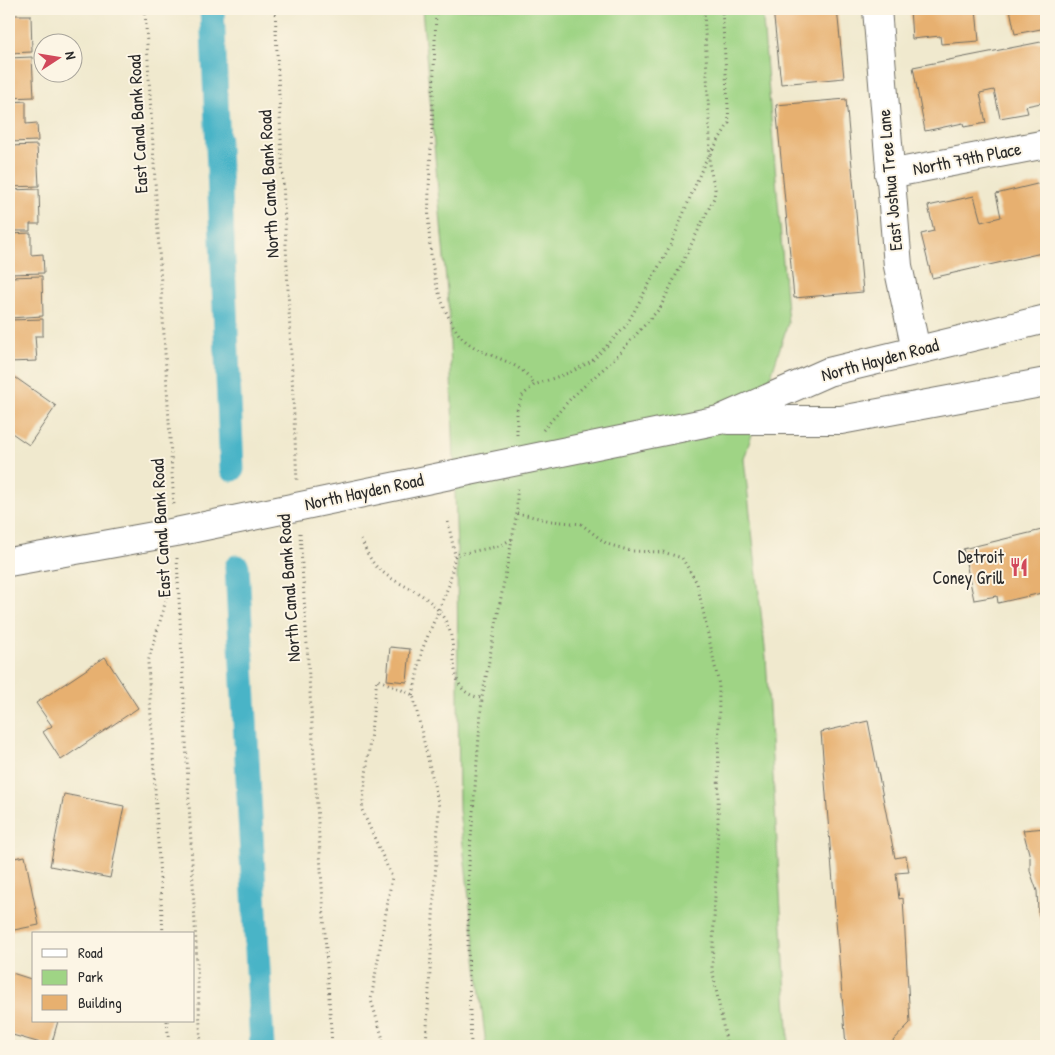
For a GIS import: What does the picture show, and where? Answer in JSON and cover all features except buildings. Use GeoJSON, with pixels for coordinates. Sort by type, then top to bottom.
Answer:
{"type":"FeatureCollection","features":[{"type":"Feature","properties":{"kind":"main road","name":"East Joshua Tree Lane"},"geometry":{"type":"LineString","coordinates":[[877,9],[898,266],[916,350]]}},
{"type":"Feature","properties":{"kind":"main road","name":"North 79th Place"},"geometry":{"type":"LineString","coordinates":[[889,174],[1046,144]]}},
{"type":"Feature","properties":{"kind":"main road","name":"North Hayden Road"},"geometry":{"type":"LineString","coordinates":[[720,420],[828,372],[1046,319]]}},
{"type":"Feature","properties":{"kind":"main road","name":"North Hayden Road"},"geometry":{"type":"LineString","coordinates":[[9,562],[176,532],[720,420],[841,420],[1046,382]]}},
{"type":"Feature","properties":{"kind":"path","name":"East Canal Bank Road"},"geometry":{"type":"LineString","coordinates":[[145,9],[176,532],[201,1046]]}},
{"type":"Feature","properties":{"kind":"path","name":"North Canal Bank Road"},"geometry":{"type":"LineString","coordinates":[[275,9],[298,506],[332,1046]]}},
{"type":"Feature","properties":{"kind":"path"},"geometry":{"type":"LineString","coordinates":[[436,9],[429,191],[431,248],[438,288],[445,309],[459,334],[479,352],[510,364],[529,376],[534,385]]}},
{"type":"Feature","properties":{"kind":"path"},"geometry":{"type":"LineString","coordinates":[[536,437],[571,398],[612,361],[660,308],[714,198],[715,188],[708,164],[704,9]]}},
{"type":"Feature","properties":{"kind":"path"},"geometry":{"type":"LineString","coordinates":[[517,437],[517,410],[522,396],[534,385],[571,372],[592,362],[626,326],[670,246],[709,156],[729,123],[722,9]]}},
{"type":"Feature","properties":{"kind":"path"},"geometry":{"type":"LineString","coordinates":[[471,1046],[468,943],[469,864],[482,698],[513,539],[517,513],[517,484]]}},
{"type":"Feature","properties":{"kind":"path"},"geometry":{"type":"LineString","coordinates":[[517,513],[551,521],[580,524],[607,544],[631,551],[664,552],[682,558],[697,583],[719,685],[718,823],[712,968],[726,1046]]}},
{"type":"Feature","properties":{"kind":"path"},"geometry":{"type":"LineString","coordinates":[[426,1046],[439,806],[413,694],[422,650],[449,585],[456,556],[448,522]]}},
{"type":"Feature","properties":{"kind":"path"},"geometry":{"type":"LineString","coordinates":[[456,556],[499,546],[513,539]]}},
{"type":"Feature","properties":{"kind":"path"},"geometry":{"type":"LineString","coordinates":[[361,540],[377,568],[390,578],[424,595],[438,609],[452,635],[455,676],[458,684],[471,696],[482,698]]}},
{"type":"Feature","properties":{"kind":"path"},"geometry":{"type":"LineString","coordinates":[[163,932],[148,664],[153,641],[167,600],[168,579]]}},
{"type":"Feature","properties":{"kind":"path"},"geometry":{"type":"LineString","coordinates":[[385,1046],[371,1000],[392,877],[362,810],[377,679],[413,694]]}},
{"type":"Feature","properties":{"kind":"path"},"geometry":{"type":"LineString","coordinates":[[167,1022],[169,1046]]}},
{"type":"Feature","properties":{"kind":"green space"},"geometry":{"type":"Polygon","coordinates":[[[422,9],[762,9],[788,323],[744,459],[766,657],[789,1046],[486,1046],[459,810],[457,552],[449,314],[422,9]]]}},
{"type":"Feature","properties":{"kind":"waterway"},"geometry":{"type":"LineString","coordinates":[[212,9],[232,469]]}},
{"type":"Feature","properties":{"kind":"waterway"},"geometry":{"type":"LineString","coordinates":[[237,567],[262,1046]]}},
{"type":"Feature","properties":{"kind":"place","name":"Detroit Coney Grill"},"geometry":{"type":"Point","coordinates":[1019,567]}}]}
